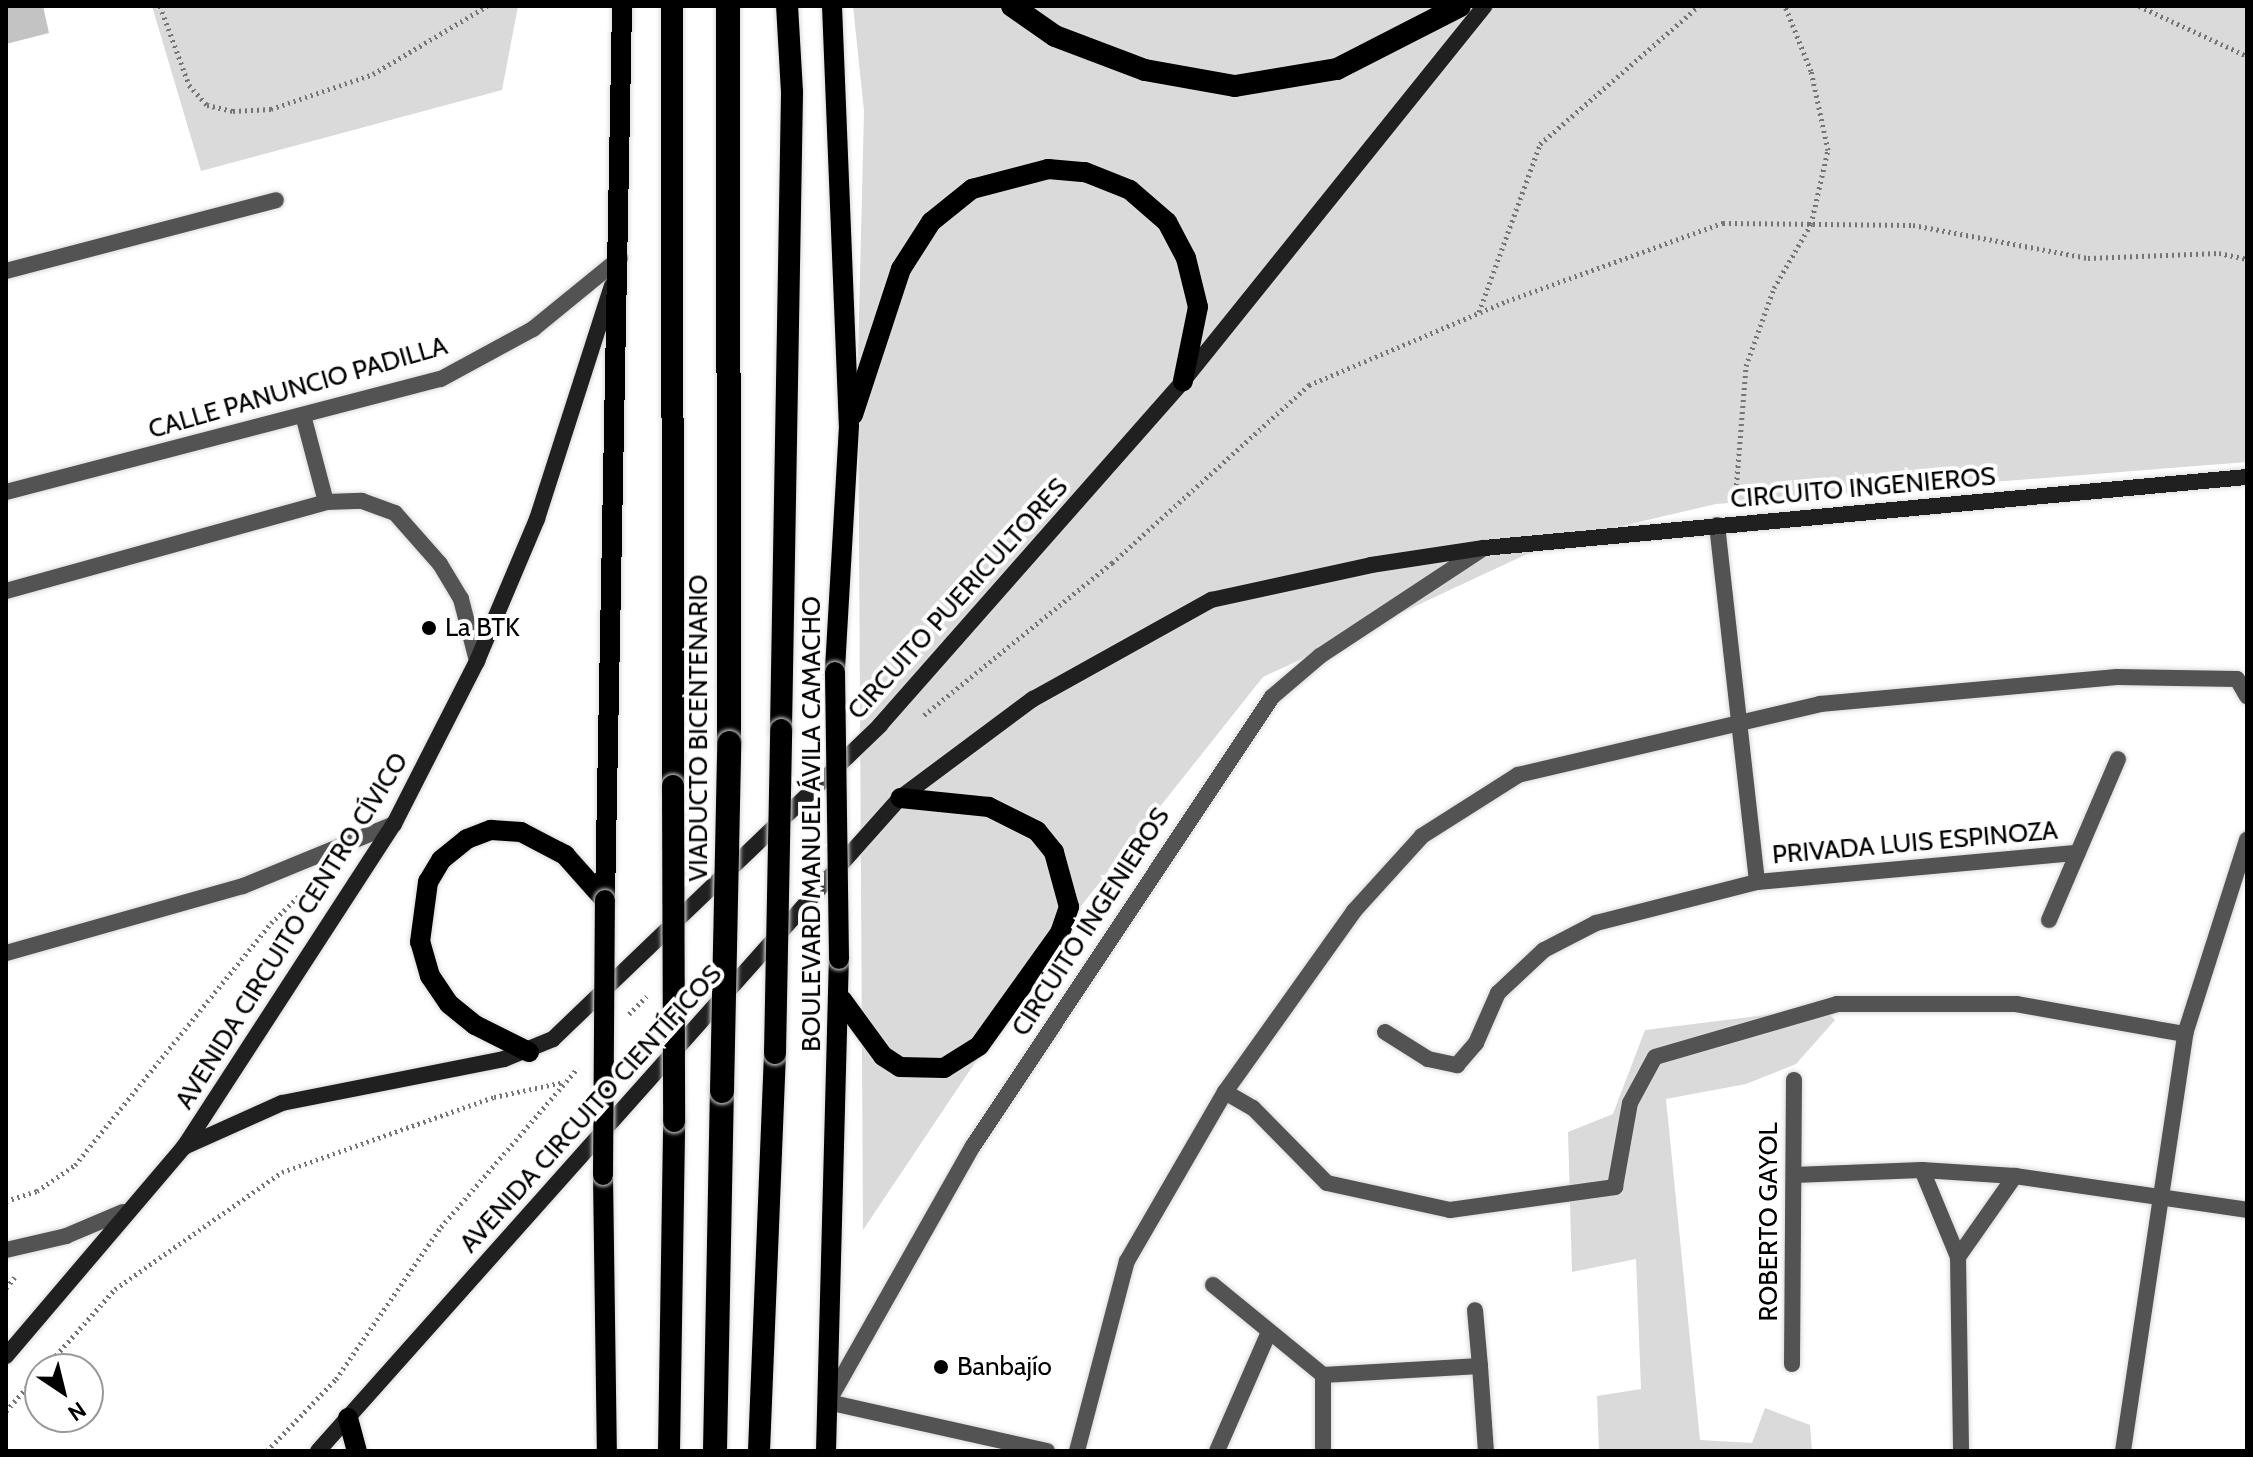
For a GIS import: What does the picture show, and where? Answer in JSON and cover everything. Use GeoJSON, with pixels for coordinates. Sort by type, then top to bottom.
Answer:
{"type":"FeatureCollection","features":[{"type":"Feature","properties":{"kind":"highway"},"geometry":{"type":"LineString","coordinates":[[669,1451],[674,1121],[672,6]]}},
{"type":"Feature","properties":{"kind":"highway","name":"VIADUCTO BICENTENARIO"},"geometry":{"type":"LineString","coordinates":[[715,1451],[729,743],[728,6]]}},
{"type":"Feature","properties":{"kind":"highway","name":"BOULEVARD MANUEL ÁVILA CAMACHO"},"geometry":{"type":"LineString","coordinates":[[759,1451],[775,1053],[792,92],[787,6]]}},
{"type":"Feature","properties":{"kind":"highway"},"geometry":{"type":"LineString","coordinates":[[1012,6],[1055,36],[1145,70],[1235,86],[1337,69],[1460,6]]}},
{"type":"Feature","properties":{"kind":"main road"},"geometry":{"type":"LineString","coordinates":[[607,1451],[603,1175],[605,900],[620,258],[622,6]]}},
{"type":"Feature","properties":{"kind":"main road","name":"BOULEVARD MANUEL ÁVILA CAMACHO"},"geometry":{"type":"LineString","coordinates":[[826,1451],[842,1000],[835,672],[849,426],[832,6]]}},
{"type":"Feature","properties":{"kind":"main road","name":"CIRCUITO PUERICULTORES"},"geometry":{"type":"LineString","coordinates":[[184,1147],[282,1103],[529,1052],[553,1039],[880,725],[1183,381],[1484,6]]}},
{"type":"Feature","properties":{"kind":"main road"},"geometry":{"type":"LineString","coordinates":[[849,426],[901,269],[931,222],[972,189],[1048,169],[1085,172],[1130,190],[1167,222],[1186,258],[1198,307],[1183,381]]}},
{"type":"Feature","properties":{"kind":"main road","name":"AVENIDA CIRCUITO CENTRO CÍVICO"},"geometry":{"type":"LineString","coordinates":[[6,1356],[123,1212],[184,1147],[394,824],[477,661],[564,447],[620,258]]}},
{"type":"Feature","properties":{"kind":"main road","name":"CIRCUITO INGENIEROS"},"geometry":{"type":"LineString","coordinates":[[900,798],[1033,699],[1211,600],[1371,565],[1484,548],[2247,477]]}},
{"type":"Feature","properties":{"kind":"main road"},"geometry":{"type":"LineString","coordinates":[[842,1000],[883,1056],[900,1067],[944,1068],[979,1046],[1060,933],[1069,907],[1054,852],[1037,831],[989,807],[900,798]]}},
{"type":"Feature","properties":{"kind":"main road","name":"AVENIDA CIRCUITO CIENTÍFICOS"},"geometry":{"type":"LineString","coordinates":[[318,1451],[900,798]]}},
{"type":"Feature","properties":{"kind":"main road"},"geometry":{"type":"LineString","coordinates":[[529,1052],[475,1025],[449,1004],[430,976],[420,942],[428,882],[441,860],[467,839],[491,830],[521,832],[565,855],[605,900]]}},
{"type":"Feature","properties":{"kind":"main road"},"geometry":{"type":"LineString","coordinates":[[348,1418],[357,1451]]}},
{"type":"Feature","properties":{"kind":"street"},"geometry":{"type":"LineString","coordinates":[[6,271],[276,200]]}},
{"type":"Feature","properties":{"kind":"street","name":"CALLE PANUNCIO PADILLA"},"geometry":{"type":"LineString","coordinates":[[6,492],[441,379],[533,329],[620,258]]}},
{"type":"Feature","properties":{"kind":"street"},"geometry":{"type":"LineString","coordinates":[[303,415],[326,502]]}},
{"type":"Feature","properties":{"kind":"street"},"geometry":{"type":"LineString","coordinates":[[6,591],[326,502],[362,501],[395,513],[420,536],[461,599],[477,661]]}},
{"type":"Feature","properties":{"kind":"street","name":"PRIVADA LUIS ESPINOZA"},"geometry":{"type":"LineString","coordinates":[[1725,524],[1757,882]]}},
{"type":"Feature","properties":{"kind":"street","name":"CIRCUITO INGENIEROS"},"geometry":{"type":"LineString","coordinates":[[828,1402],[973,1146],[1272,697],[1320,656],[1484,548]]}},
{"type":"Feature","properties":{"kind":"street"},"geometry":{"type":"LineString","coordinates":[[1077,1451],[1127,1261],[1225,1092],[1354,911],[1422,836],[1518,775],[1820,704],[2117,677],[2237,679],[2247,696]]}},
{"type":"Feature","properties":{"kind":"street","name":"PRIVADA LUIS ESPINOZA"},"geometry":{"type":"LineString","coordinates":[[2049,920],[2118,759]]}},
{"type":"Feature","properties":{"kind":"street"},"geometry":{"type":"LineString","coordinates":[[6,953],[315,860],[394,824]]}},
{"type":"Feature","properties":{"kind":"street"},"geometry":{"type":"LineString","coordinates":[[2123,1451],[2157,1199],[2185,1034],[2247,840]]}},
{"type":"Feature","properties":{"kind":"street","name":"PRIVADA LUIS ESPINOZA"},"geometry":{"type":"LineString","coordinates":[[1385,1032],[1428,1059],[1457,1065],[1476,1043],[1498,993],[1544,950],[1596,923],[1757,882],[2078,853]]}},
{"type":"Feature","properties":{"kind":"street"},"geometry":{"type":"LineString","coordinates":[[1225,1092],[1253,1108],[1327,1183],[1450,1210],[1615,1187],[1630,1103],[1655,1057],[1837,1004],[2016,1004],[2185,1034]]}},
{"type":"Feature","properties":{"kind":"street","name":"ROBERTO GAYOL"},"geometry":{"type":"LineString","coordinates":[[1792,1364],[1794,1080]]}},
{"type":"Feature","properties":{"kind":"street"},"geometry":{"type":"LineString","coordinates":[[1794,1175],[1922,1170],[2015,1176],[2247,1210]]}},
{"type":"Feature","properties":{"kind":"street"},"geometry":{"type":"LineString","coordinates":[[1922,1170],[1958,1257],[1961,1451]]}},
{"type":"Feature","properties":{"kind":"street"},"geometry":{"type":"LineString","coordinates":[[1958,1257],[2015,1176]]}},
{"type":"Feature","properties":{"kind":"street"},"geometry":{"type":"LineString","coordinates":[[6,1250],[66,1236],[123,1212]]}},
{"type":"Feature","properties":{"kind":"street"},"geometry":{"type":"LineString","coordinates":[[1213,1285],[1268,1334],[1323,1375],[1480,1366]]}},
{"type":"Feature","properties":{"kind":"street"},"geometry":{"type":"LineString","coordinates":[[1475,1310],[1486,1451]]}},
{"type":"Feature","properties":{"kind":"street"},"geometry":{"type":"LineString","coordinates":[[1217,1451],[1268,1334]]}},
{"type":"Feature","properties":{"kind":"street"},"geometry":{"type":"LineString","coordinates":[[1323,1375],[1323,1451]]}},
{"type":"Feature","properties":{"kind":"street"},"geometry":{"type":"LineString","coordinates":[[828,1402],[1047,1451]]}},
{"type":"Feature","properties":{"kind":"path"},"geometry":{"type":"LineString","coordinates":[[160,6],[189,85],[207,105],[233,111],[271,109],[373,74],[487,6]]}},
{"type":"Feature","properties":{"kind":"path"},"geometry":{"type":"LineString","coordinates":[[1479,313],[1540,144],[1699,6]]}},
{"type":"Feature","properties":{"kind":"path"},"geometry":{"type":"LineString","coordinates":[[1725,524],[1746,366],[1774,288],[1811,224],[1828,150],[1811,71],[1785,6]]}},
{"type":"Feature","properties":{"kind":"path"},"geometry":{"type":"LineString","coordinates":[[2139,6],[2247,56]]}},
{"type":"Feature","properties":{"kind":"path"},"geometry":{"type":"LineString","coordinates":[[919,719],[1112,563],[1309,385],[1479,313],[1723,223],[1913,225],[2088,258],[2219,253],[2247,259]]}},
{"type":"Feature","properties":{"kind":"path"},"geometry":{"type":"LineString","coordinates":[[6,1201],[37,1191],[75,1165],[271,923],[310,885],[315,860]]}},
{"type":"Feature","properties":{"kind":"path"},"geometry":{"type":"LineString","coordinates":[[620,1025],[653,990]]}},
{"type":"Feature","properties":{"kind":"path"},"geometry":{"type":"LineString","coordinates":[[267,1451],[336,1379],[441,1227],[587,1059]]}},
{"type":"Feature","properties":{"kind":"path"},"geometry":{"type":"LineString","coordinates":[[58,1353],[115,1289],[282,1172],[494,1097],[565,1082]]}},
{"type":"Feature","properties":{"kind":"path"},"geometry":{"type":"LineString","coordinates":[[6,1288],[15,1277]]}},
{"type":"Feature","properties":{"kind":"path"},"geometry":{"type":"LineString","coordinates":[[6,1411],[24,1391]]}},
{"type":"Feature","properties":{"kind":"shaded area"},"geometry":{"type":"Polygon","coordinates":[[[152,6],[518,6],[502,90],[201,171],[152,6]]]}},
{"type":"Feature","properties":{"kind":"shaded area"},"geometry":{"type":"Polygon","coordinates":[[[853,6],[2247,6],[2247,462],[1716,504],[1553,542],[1263,677],[1073,916],[863,1230],[858,359],[864,111],[853,6]]]}},
{"type":"Feature","properties":{"kind":"shaded area"},"geometry":{"type":"Polygon","coordinates":[[[1823,1008],[1835,1020],[1796,1064],[1746,1084],[1666,1099],[1700,1440],[1752,1443],[1765,1408],[1810,1425],[1812,1451],[1599,1451],[1597,1396],[1641,1389],[1636,1259],[1572,1272],[1568,1132],[1613,1114],[1645,1030],[1823,1008]]]}},
{"type":"Feature","properties":{"kind":"building"},"geometry":{"type":"Polygon","coordinates":[[[6,6],[43,6],[49,33],[6,44],[6,6]]]}},
{"type":"Feature","properties":{"kind":"place","name":"La BTK"},"geometry":{"type":"Point","coordinates":[429,628]}},
{"type":"Feature","properties":{"kind":"place","name":"Banbajío"},"geometry":{"type":"Point","coordinates":[941,1367]}}]}
